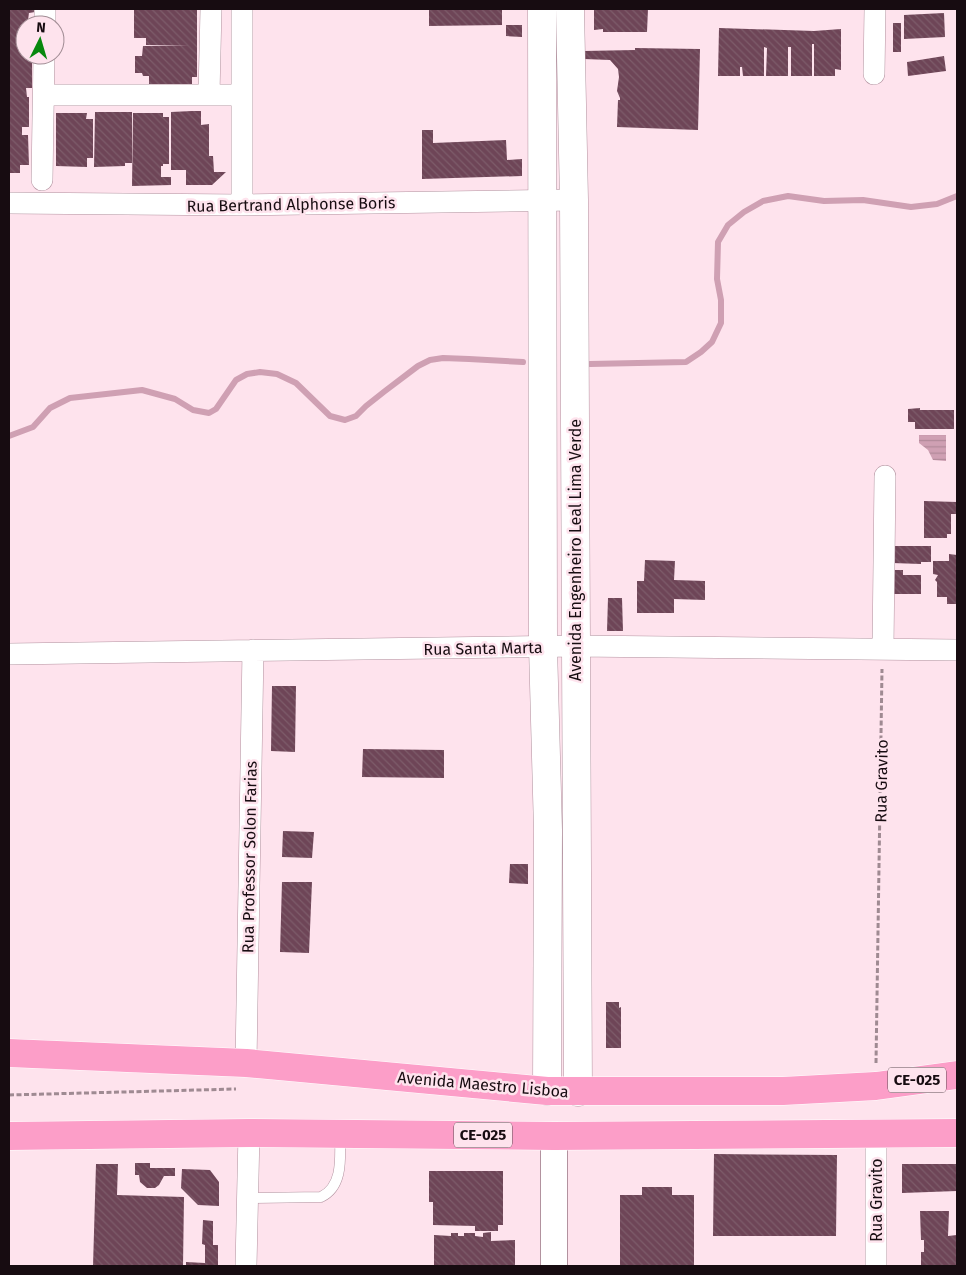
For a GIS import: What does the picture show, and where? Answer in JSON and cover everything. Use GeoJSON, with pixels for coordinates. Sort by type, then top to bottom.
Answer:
{"type":"FeatureCollection","features":[{"type":"Feature","properties":{"kind":"highway","name":"Avenida Maestro Lisboa"},"geometry":{"type":"LineString","coordinates":[[9,1053],[246,1063],[547,1092],[783,1092],[876,1086],[957,1075]]}},
{"type":"Feature","properties":{"kind":"highway"},"geometry":{"type":"LineString","coordinates":[[9,1066],[64,1055]]}},
{"type":"Feature","properties":{"kind":"highway"},"geometry":{"type":"LineString","coordinates":[[9,1128],[60,1136]]}},
{"type":"Feature","properties":{"kind":"highway","name":"CE-025"},"geometry":{"type":"LineString","coordinates":[[9,1136],[249,1133],[554,1136],[957,1133]]}},
{"type":"Feature","properties":{"kind":"main road","name":"Avenida Engenheiro Leal Lima Verde"},"geometry":{"type":"LineString","coordinates":[[542,9],[543,647],[548,830],[547,1092]]}},
{"type":"Feature","properties":{"kind":"main road","name":"Avenida Engenheiro Leal Lima Verde"},"geometry":{"type":"LineString","coordinates":[[570,9],[574,200],[578,1092]]}},
{"type":"Feature","properties":{"kind":"main road"},"geometry":{"type":"LineString","coordinates":[[548,830],[576,831]]}},
{"type":"Feature","properties":{"kind":"street"},"geometry":{"type":"LineString","coordinates":[[209,94],[211,9]]}},
{"type":"Feature","properties":{"kind":"street"},"geometry":{"type":"LineString","coordinates":[[242,9],[242,205]]}},
{"type":"Feature","properties":{"kind":"street"},"geometry":{"type":"LineString","coordinates":[[874,74],[875,9]]}},
{"type":"Feature","properties":{"kind":"street"},"geometry":{"type":"LineString","coordinates":[[42,180],[44,65]]}},
{"type":"Feature","properties":{"kind":"street"},"geometry":{"type":"LineString","coordinates":[[44,95],[242,95]]}},
{"type":"Feature","properties":{"kind":"street","name":"Rua Bertrand Alphonse Boris"},"geometry":{"type":"LineString","coordinates":[[9,203],[242,205],[574,200]]}},
{"type":"Feature","properties":{"kind":"street"},"geometry":{"type":"LineString","coordinates":[[883,649],[885,476]]}},
{"type":"Feature","properties":{"kind":"street","name":"Rua Santa Marta"},"geometry":{"type":"LineString","coordinates":[[9,654],[575,646],[957,650]]}},
{"type":"Feature","properties":{"kind":"street","name":"Rua Professor Solon Farias"},"geometry":{"type":"LineString","coordinates":[[246,1063],[253,650]]}},
{"type":"Feature","properties":{"kind":"street"},"geometry":{"type":"LineString","coordinates":[[246,1266],[249,1133]]}},
{"type":"Feature","properties":{"kind":"street","name":"Rua Gravito"},"geometry":{"type":"LineString","coordinates":[[876,1134],[876,1266]]}},
{"type":"Feature","properties":{"kind":"street"},"geometry":{"type":"LineString","coordinates":[[554,1136],[554,1266]]}},
{"type":"Feature","properties":{"kind":"lane"},"geometry":{"type":"LineString","coordinates":[[248,1198],[321,1198],[330,1193],[336,1183],[340,1169],[340,1134]]}},
{"type":"Feature","properties":{"kind":"path","name":"Rua Gravito"},"geometry":{"type":"LineString","coordinates":[[876,1086],[883,649]]}},
{"type":"Feature","properties":{"kind":"shaded area"},"geometry":{"type":"Polygon","coordinates":[[[919,435],[946,435],[946,461],[933,460],[928,450],[919,443],[919,435]]]}},
{"type":"Feature","properties":{"kind":"building"},"geometry":{"type":"Polygon","coordinates":[[[9,9],[35,9],[35,12],[29,13],[29,15],[15,15],[15,65],[32,65],[32,88],[26,88],[27,97],[29,97],[29,127],[22,127],[22,135],[28,135],[29,165],[20,165],[20,173],[9,173],[9,9]]]}},
{"type":"Feature","properties":{"kind":"building"},"geometry":{"type":"Polygon","coordinates":[[[134,9],[197,9],[197,77],[192,77],[192,84],[149,84],[149,76],[135,73],[135,56],[142,56],[143,46],[189,46],[146,45],[146,38],[134,38],[134,9]]]}},
{"type":"Feature","properties":{"kind":"building"},"geometry":{"type":"Polygon","coordinates":[[[429,9],[502,9],[502,25],[429,26],[429,9]]]}},
{"type":"Feature","properties":{"kind":"building"},"geometry":{"type":"Polygon","coordinates":[[[594,9],[648,9],[647,32],[603,32],[603,29],[594,30],[594,9]]]}},
{"type":"Feature","properties":{"kind":"building"},"geometry":{"type":"Polygon","coordinates":[[[944,13],[945,37],[904,39],[904,15],[944,13]]]}},
{"type":"Feature","properties":{"kind":"building"},"geometry":{"type":"Polygon","coordinates":[[[893,23],[901,23],[901,52],[893,52],[893,23]]]}},
{"type":"Feature","properties":{"kind":"building"},"geometry":{"type":"Polygon","coordinates":[[[506,25],[522,25],[522,37],[506,36],[506,25]]]}},
{"type":"Feature","properties":{"kind":"building"},"geometry":{"type":"Polygon","coordinates":[[[719,28],[814,31],[841,29],[841,70],[835,69],[835,76],[814,76],[814,44],[812,44],[812,76],[791,76],[791,47],[788,47],[788,76],[766,76],[767,48],[764,47],[764,76],[743,76],[742,67],[740,67],[740,76],[718,76],[719,28]]]}},
{"type":"Feature","properties":{"kind":"building"},"geometry":{"type":"Polygon","coordinates":[[[635,48],[700,49],[698,130],[617,127],[618,100],[620,100],[617,91],[618,69],[610,60],[584,59],[584,51],[635,50],[635,48]]]}},
{"type":"Feature","properties":{"kind":"building"},"geometry":{"type":"Polygon","coordinates":[[[944,56],[946,71],[908,76],[907,62],[944,56]]]}},
{"type":"Feature","properties":{"kind":"building"},"geometry":{"type":"Polygon","coordinates":[[[201,111],[201,125],[209,124],[209,156],[213,156],[214,172],[226,172],[212,185],[186,185],[186,170],[171,170],[171,112],[201,111]]]}},
{"type":"Feature","properties":{"kind":"building"},"geometry":{"type":"Polygon","coordinates":[[[95,112],[132,112],[132,163],[125,163],[125,166],[94,167],[95,112]]]}},
{"type":"Feature","properties":{"kind":"building"},"geometry":{"type":"Polygon","coordinates":[[[56,113],[87,113],[86,119],[93,119],[93,158],[87,158],[87,167],[56,166],[56,113]]]}},
{"type":"Feature","properties":{"kind":"building"},"geometry":{"type":"Polygon","coordinates":[[[133,113],[163,113],[163,117],[169,117],[169,164],[161,166],[161,177],[171,177],[171,185],[132,186],[133,113]]]}},
{"type":"Feature","properties":{"kind":"building"},"geometry":{"type":"Polygon","coordinates":[[[422,130],[433,130],[433,143],[506,140],[507,160],[522,159],[522,176],[422,179],[422,130]]]}},
{"type":"Feature","properties":{"kind":"building"},"geometry":{"type":"Polygon","coordinates":[[[920,408],[920,410],[954,410],[954,429],[915,429],[915,422],[908,422],[908,409],[920,408]]]}},
{"type":"Feature","properties":{"kind":"building"},"geometry":{"type":"Polygon","coordinates":[[[924,501],[957,502],[957,514],[951,514],[951,534],[947,534],[947,538],[924,538],[924,501]]]}},
{"type":"Feature","properties":{"kind":"building"},"geometry":{"type":"Polygon","coordinates":[[[892,546],[931,546],[931,562],[921,562],[921,564],[892,563],[892,546]]]}},
{"type":"Feature","properties":{"kind":"building"},"geometry":{"type":"Polygon","coordinates":[[[949,554],[957,555],[957,604],[947,604],[947,597],[937,597],[937,582],[935,580],[938,575],[933,574],[933,561],[949,561],[949,554]]]}},
{"type":"Feature","properties":{"kind":"building"},"geometry":{"type":"Polygon","coordinates":[[[645,560],[675,561],[674,580],[705,581],[705,600],[674,599],[674,613],[637,613],[637,581],[644,581],[645,560]]]}},
{"type":"Feature","properties":{"kind":"building"},"geometry":{"type":"Polygon","coordinates":[[[892,570],[903,570],[903,575],[921,575],[921,594],[893,594],[892,570]]]}},
{"type":"Feature","properties":{"kind":"building"},"geometry":{"type":"Polygon","coordinates":[[[608,598],[622,598],[623,631],[607,631],[608,598]]]}},
{"type":"Feature","properties":{"kind":"building"},"geometry":{"type":"Polygon","coordinates":[[[272,686],[296,686],[295,752],[271,751],[272,686]]]}},
{"type":"Feature","properties":{"kind":"building"},"geometry":{"type":"Polygon","coordinates":[[[363,749],[444,750],[444,778],[362,777],[363,749]]]}},
{"type":"Feature","properties":{"kind":"building"},"geometry":{"type":"Polygon","coordinates":[[[283,831],[314,832],[312,858],[282,857],[283,831]]]}},
{"type":"Feature","properties":{"kind":"building"},"geometry":{"type":"Polygon","coordinates":[[[510,864],[528,864],[528,884],[509,883],[510,864]]]}},
{"type":"Feature","properties":{"kind":"building"},"geometry":{"type":"Polygon","coordinates":[[[282,882],[312,882],[309,953],[280,952],[282,882]]]}},
{"type":"Feature","properties":{"kind":"building"},"geometry":{"type":"Polygon","coordinates":[[[606,1002],[619,1002],[619,1008],[621,1007],[621,1048],[606,1048],[606,1002]]]}},
{"type":"Feature","properties":{"kind":"building"},"geometry":{"type":"Polygon","coordinates":[[[714,1154],[837,1155],[836,1236],[713,1236],[714,1154]]]}},
{"type":"Feature","properties":{"kind":"building"},"geometry":{"type":"Polygon","coordinates":[[[135,1163],[150,1163],[150,1168],[175,1168],[175,1176],[164,1176],[155,1188],[147,1188],[140,1182],[139,1175],[135,1175],[135,1163]]]}},
{"type":"Feature","properties":{"kind":"building"},"geometry":{"type":"Polygon","coordinates":[[[96,1164],[118,1164],[117,1195],[184,1197],[183,1266],[93,1266],[96,1164]]]}},
{"type":"Feature","properties":{"kind":"building"},"geometry":{"type":"Polygon","coordinates":[[[902,1164],[957,1164],[957,1191],[902,1193],[902,1164]]]}},
{"type":"Feature","properties":{"kind":"building"},"geometry":{"type":"Polygon","coordinates":[[[182,1169],[210,1170],[219,1182],[219,1206],[198,1205],[181,1188],[182,1169]]]}},
{"type":"Feature","properties":{"kind":"building"},"geometry":{"type":"Polygon","coordinates":[[[429,1171],[503,1171],[503,1225],[498,1225],[498,1231],[475,1231],[475,1226],[433,1225],[433,1202],[429,1202],[429,1171]]]}},
{"type":"Feature","properties":{"kind":"building"},"geometry":{"type":"Polygon","coordinates":[[[642,1187],[672,1187],[672,1195],[694,1195],[694,1266],[620,1266],[620,1195],[642,1195],[642,1187]]]}},
{"type":"Feature","properties":{"kind":"building"},"geometry":{"type":"Polygon","coordinates":[[[920,1211],[949,1211],[948,1236],[957,1235],[957,1266],[921,1266],[921,1252],[924,1252],[924,1240],[921,1240],[920,1211]]]}},
{"type":"Feature","properties":{"kind":"building"},"geometry":{"type":"Polygon","coordinates":[[[203,1220],[213,1221],[213,1245],[218,1245],[218,1266],[186,1266],[186,1262],[205,1263],[205,1245],[202,1244],[203,1220]]]}},
{"type":"Feature","properties":{"kind":"building"},"geometry":{"type":"Polygon","coordinates":[[[491,1232],[491,1241],[515,1240],[515,1266],[434,1266],[434,1235],[451,1236],[451,1233],[458,1233],[458,1236],[464,1236],[464,1233],[475,1233],[475,1236],[483,1237],[483,1233],[491,1232]]]}},
{"type":"Feature","properties":{"kind":"waterway"},"geometry":{"type":"LineString","coordinates":[[590,364],[686,362],[712,342],[721,323],[721,300],[717,279],[718,242],[728,225],[744,212],[763,201],[788,196],[824,201],[863,200],[911,207],[937,204],[957,196]]}},
{"type":"Feature","properties":{"kind":"waterway"},"geometry":{"type":"LineString","coordinates":[[9,436],[33,427],[50,408],[70,398],[142,390],[175,399],[193,410],[209,413],[216,409],[236,380],[247,374],[260,372],[277,374],[296,383],[330,416],[345,420],[356,416],[366,406],[418,366],[430,360],[443,358],[523,362]]}}]}
